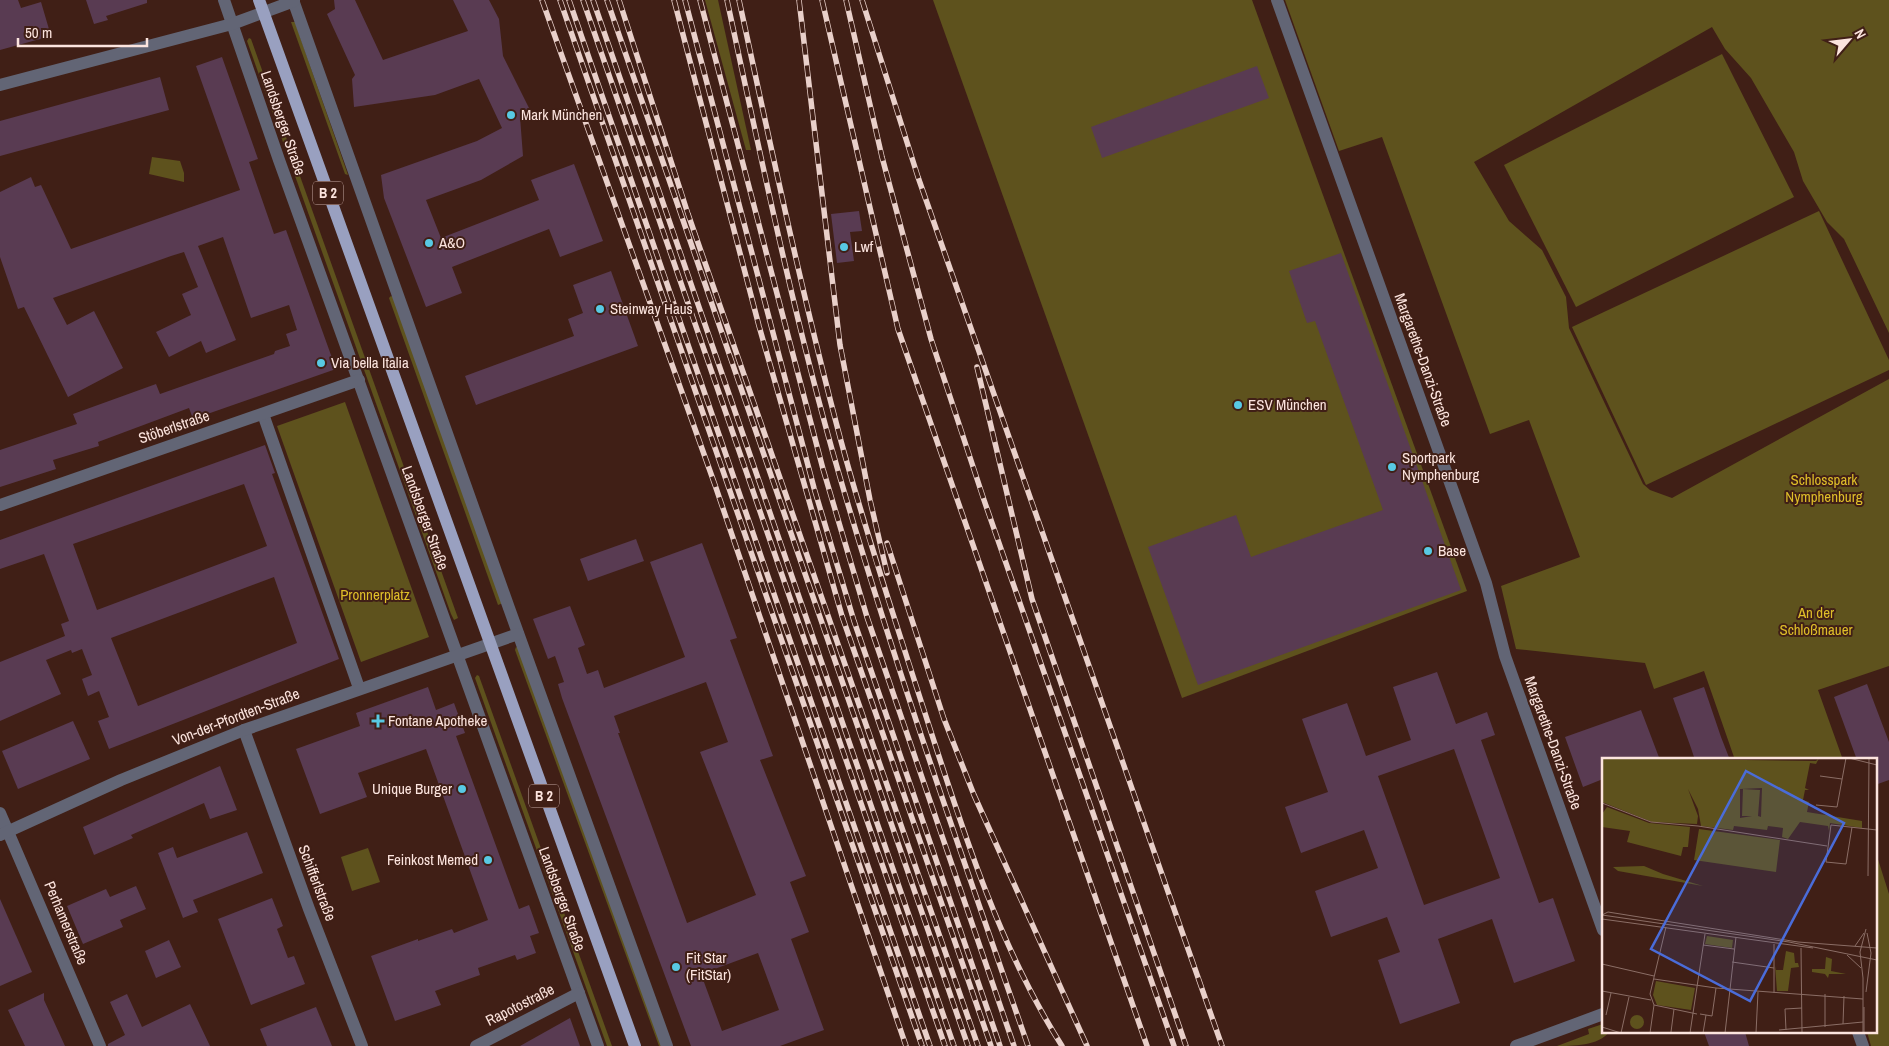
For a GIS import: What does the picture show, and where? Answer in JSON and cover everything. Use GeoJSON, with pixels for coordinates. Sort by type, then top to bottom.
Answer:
{"type":"FeatureCollection","features":[{"type":"Feature","properties":{"kind":"main road","name":"Landsberger Straße"},"geometry":{"type":"LineString","coordinates":[[259,0],[634,1046]]}},
{"type":"Feature","properties":{"kind":"street","name":"Landsberger Straße"},"geometry":{"type":"LineString","coordinates":[[224,0],[598,1046]]}},
{"type":"Feature","properties":{"kind":"street","name":"Margarethe-Danzi-Straße"},"geometry":{"type":"LineString","coordinates":[[1277,0],[1486,583],[1505,656],[1602,927]]}},
{"type":"Feature","properties":{"kind":"street"},"geometry":{"type":"LineString","coordinates":[[0,84],[232,24],[294,1],[518,634],[668,1046]]}},
{"type":"Feature","properties":{"kind":"street","name":"Stöberlstraße"},"geometry":{"type":"LineString","coordinates":[[0,505],[359,380]]}},
{"type":"Feature","properties":{"kind":"street"},"geometry":{"type":"LineString","coordinates":[[263,414],[359,688]]}},
{"type":"Feature","properties":{"kind":"street"},"geometry":{"type":"LineString","coordinates":[[489,645],[518,634]]}},
{"type":"Feature","properties":{"kind":"street","name":"Von-der-Pfordten-Straße"},"geometry":{"type":"LineString","coordinates":[[4,833],[121,780],[244,730],[359,688],[489,645]]}},
{"type":"Feature","properties":{"kind":"street","name":"Schifferlstraße"},"geometry":{"type":"LineString","coordinates":[[244,730],[305,900],[362,1046]]}},
{"type":"Feature","properties":{"kind":"street","name":"Perhamerstraße"},"geometry":{"type":"LineString","coordinates":[[0,812],[4,833],[100,1046]]}},
{"type":"Feature","properties":{"kind":"street","name":"Rapotostraße"},"geometry":{"type":"LineString","coordinates":[[476,1046],[579,993]]}},
{"type":"Feature","properties":{"kind":"street"},"geometry":{"type":"LineString","coordinates":[[1516,1046],[1602,1014]]}},
{"type":"Feature","properties":{"kind":"street"},"geometry":{"type":"LineString","coordinates":[[1859,1034],[1863,1046]]}},
{"type":"Feature","properties":{"kind":"green space"},"geometry":{"type":"Polygon","coordinates":[[[705,0],[718,0],[751,150],[746,150],[705,0]]]}},
{"type":"Feature","properties":{"kind":"green space","name":"ESV München"},"geometry":{"type":"Polygon","coordinates":[[[933,0],[1252,0],[1467,591],[1182,698],[933,0]]]}},
{"type":"Feature","properties":{"kind":"green space"},"geometry":{"type":"Polygon","coordinates":[[[1285,0],[1889,0],[1889,333],[1844,239],[1827,222],[1803,181],[1794,152],[1751,78],[1725,49],[1712,27],[1474,162],[1509,221],[1542,250],[1566,297],[1569,328],[1643,484],[1650,490],[1672,498],[1889,379],[1889,666],[1818,690],[1842,758],[1734,758],[1704,671],[1654,689],[1645,663],[1516,649],[1501,586],[1580,557],[1529,420],[1490,434],[1382,137],[1339,151],[1285,0]]]}},
{"type":"Feature","properties":{"kind":"green space"},"geometry":{"type":"Polygon","coordinates":[[[291,22],[295,22],[348,175],[345,174],[291,22]]]}},
{"type":"Feature","properties":{"kind":"green space"},"geometry":{"type":"Polygon","coordinates":[[[249,38],[251,39],[458,618],[454,620],[247,41],[249,38]]]}},
{"type":"Feature","properties":{"kind":"green space"},"geometry":{"type":"Polygon","coordinates":[[[1722,54],[1794,197],[1576,307],[1504,165],[1722,54]]]}},
{"type":"Feature","properties":{"kind":"green space"},"geometry":{"type":"Polygon","coordinates":[[[152,157],[180,161],[184,173],[184,182],[149,174],[152,157]]]}},
{"type":"Feature","properties":{"kind":"green space"},"geometry":{"type":"Polygon","coordinates":[[[1819,211],[1889,360],[1889,370],[1646,485],[1572,327],[1819,211]]]}},
{"type":"Feature","properties":{"kind":"green space"},"geometry":{"type":"Polygon","coordinates":[[[393,297],[503,603],[498,605],[389,298],[393,297]]]}},
{"type":"Feature","properties":{"kind":"green space","name":"Pronnerplatz"},"geometry":{"type":"Polygon","coordinates":[[[345,402],[429,637],[361,662],[277,426],[345,402]]]}},
{"type":"Feature","properties":{"kind":"green space"},"geometry":{"type":"Polygon","coordinates":[[[516,647],[518,648],[664,1046],[659,1046],[515,650],[516,647]]]}},
{"type":"Feature","properties":{"kind":"green space"},"geometry":{"type":"Polygon","coordinates":[[[477,675],[479,676],[612,1046],[607,1046],[475,678],[477,675]]]}},
{"type":"Feature","properties":{"kind":"green space"},"geometry":{"type":"Polygon","coordinates":[[[368,848],[380,882],[352,891],[341,857],[368,848]]]}},
{"type":"Feature","properties":{"kind":"green space"},"geometry":{"type":"Polygon","coordinates":[[[1876,853],[1889,894],[1889,1046],[1871,1046],[1868,1034],[1876,1034],[1876,853]]]}},
{"type":"Feature","properties":{"kind":"green space"},"geometry":{"type":"Polygon","coordinates":[[[1602,1024],[1602,1034],[1607,1034],[1592,1043],[1557,1046],[1589,1034],[1588,1029],[1602,1024]]]}},
{"type":"Feature","properties":{"kind":"building"},"geometry":{"type":"Polygon","coordinates":[[[0,0],[18,0],[21,8],[41,2],[51,36],[0,50],[0,0]]]}},
{"type":"Feature","properties":{"kind":"building"},"geometry":{"type":"Polygon","coordinates":[[[86,0],[147,0],[147,3],[106,16],[108,20],[94,24],[86,0]]]}},
{"type":"Feature","properties":{"kind":"building","name":"Mark München"},"geometry":{"type":"Polygon","coordinates":[[[334,0],[355,0],[383,60],[468,31],[453,0],[489,0],[499,19],[503,56],[531,112],[520,117],[523,156],[481,180],[426,200],[441,238],[539,200],[531,180],[574,164],[603,241],[560,257],[549,229],[452,267],[462,293],[426,307],[384,198],[381,175],[477,141],[502,128],[479,79],[435,95],[354,107],[352,79],[355,75],[327,14],[335,9],[334,0]]]}},
{"type":"Feature","properties":{"kind":"building"},"geometry":{"type":"Polygon","coordinates":[[[222,57],[258,159],[249,162],[274,234],[286,230],[336,369],[193,419],[189,408],[98,442],[99,446],[53,460],[56,469],[0,487],[0,450],[77,424],[73,414],[156,384],[160,394],[274,354],[275,351],[290,346],[286,334],[297,330],[289,305],[251,318],[223,237],[198,246],[236,340],[206,353],[201,341],[169,357],[156,332],[191,315],[182,294],[198,287],[184,252],[171,256],[53,298],[67,325],[94,311],[123,368],[68,397],[24,307],[18,309],[0,257],[0,192],[31,177],[35,187],[41,185],[71,249],[240,190],[196,66],[222,57]]]}},
{"type":"Feature","properties":{"kind":"building"},"geometry":{"type":"Polygon","coordinates":[[[1257,66],[1269,98],[1102,158],[1091,127],[1257,66]]]}},
{"type":"Feature","properties":{"kind":"building"},"geometry":{"type":"Polygon","coordinates":[[[160,77],[169,110],[0,156],[0,121],[160,77]]]}},
{"type":"Feature","properties":{"kind":"building","name":"Lwf"},"geometry":{"type":"Polygon","coordinates":[[[859,211],[862,231],[850,232],[854,261],[837,263],[831,214],[859,211]]]}},
{"type":"Feature","properties":{"kind":"building","name":"Sportpark Nymphenburg"},"geometry":{"type":"Polygon","coordinates":[[[1341,253],[1461,590],[1198,685],[1148,547],[1236,515],[1251,557],[1383,510],[1315,321],[1307,323],[1289,271],[1341,253]]]}},
{"type":"Feature","properties":{"kind":"building"},"geometry":{"type":"Polygon","coordinates":[[[611,271],[638,346],[476,405],[465,376],[574,336],[568,319],[583,313],[573,285],[611,271]]]}},
{"type":"Feature","properties":{"kind":"building"},"geometry":{"type":"Polygon","coordinates":[[[265,445],[275,473],[272,474],[339,659],[109,749],[98,721],[109,717],[99,691],[88,696],[82,679],[92,675],[82,649],[72,653],[71,650],[46,660],[61,694],[0,721],[0,662],[65,636],[61,624],[69,621],[44,554],[0,569],[0,540],[265,445]],[[244,484],[73,544],[97,610],[267,546],[244,484]],[[274,577],[111,638],[138,706],[297,643],[274,577]]]}},
{"type":"Feature","properties":{"kind":"building"},"geometry":{"type":"Polygon","coordinates":[[[636,539],[644,561],[588,581],[580,559],[636,539]]]}},
{"type":"Feature","properties":{"kind":"building"},"geometry":{"type":"Polygon","coordinates":[[[702,543],[737,638],[730,640],[773,756],[760,760],[806,876],[790,882],[809,932],[791,939],[824,1030],[780,1046],[691,1046],[562,698],[558,684],[564,682],[555,656],[548,659],[533,619],[570,606],[585,645],[578,648],[587,674],[598,670],[604,688],[685,657],[650,562],[702,543]],[[706,682],[614,716],[620,733],[618,733],[687,923],[756,895],[700,752],[728,742],[706,682]],[[758,953],[701,974],[722,1031],[779,1010],[758,953]]]}},
{"type":"Feature","properties":{"kind":"building"},"geometry":{"type":"Polygon","coordinates":[[[1437,672],[1456,724],[1487,712],[1495,735],[1481,740],[1539,903],[1553,898],[1575,961],[1514,983],[1492,919],[1438,939],[1460,1003],[1400,1024],[1378,960],[1400,952],[1387,917],[1331,937],[1315,891],[1378,868],[1364,830],[1301,853],[1285,807],[1328,792],[1302,719],[1347,703],[1366,756],[1411,740],[1393,687],[1437,672]],[[1454,749],[1378,776],[1424,905],[1500,878],[1454,749]]]}},
{"type":"Feature","properties":{"kind":"building"},"geometry":{"type":"Polygon","coordinates":[[[1867,684],[1889,742],[1889,780],[1876,785],[1876,758],[1856,758],[1834,697],[1867,684]]]}},
{"type":"Feature","properties":{"kind":"building"},"geometry":{"type":"Polygon","coordinates":[[[428,687],[436,710],[454,703],[465,733],[456,736],[519,909],[529,905],[539,933],[530,936],[536,953],[517,960],[515,955],[478,968],[480,975],[435,991],[441,1005],[395,1021],[371,956],[452,929],[454,933],[488,920],[426,749],[358,773],[367,797],[320,814],[296,749],[360,726],[356,713],[428,687]]]}},
{"type":"Feature","properties":{"kind":"building"},"geometry":{"type":"Polygon","coordinates":[[[1704,687],[1729,758],[1694,758],[1673,698],[1704,687]]]}},
{"type":"Feature","properties":{"kind":"building"},"geometry":{"type":"Polygon","coordinates":[[[1641,710],[1659,758],[1602,758],[1602,779],[1583,787],[1565,737],[1641,710]]]}},
{"type":"Feature","properties":{"kind":"building"},"geometry":{"type":"Polygon","coordinates":[[[73,721],[90,759],[18,789],[2,751],[73,721]]]}},
{"type":"Feature","properties":{"kind":"building"},"geometry":{"type":"Polygon","coordinates":[[[220,766],[237,810],[210,819],[204,803],[131,835],[133,838],[94,855],[83,827],[220,766]]]}},
{"type":"Feature","properties":{"kind":"building"},"geometry":{"type":"Polygon","coordinates":[[[247,832],[263,873],[193,900],[198,912],[183,918],[158,853],[173,847],[177,858],[247,832]]]}},
{"type":"Feature","properties":{"kind":"building"},"geometry":{"type":"Polygon","coordinates":[[[136,886],[146,909],[120,920],[123,927],[83,944],[67,906],[106,889],[110,897],[136,886]]]}},
{"type":"Feature","properties":{"kind":"building"},"geometry":{"type":"Polygon","coordinates":[[[272,898],[283,926],[277,929],[288,958],[294,956],[305,984],[251,1005],[218,919],[272,898]]]}},
{"type":"Feature","properties":{"kind":"building"},"geometry":{"type":"Polygon","coordinates":[[[0,899],[32,972],[0,986],[0,899]]]}},
{"type":"Feature","properties":{"kind":"building"},"geometry":{"type":"Polygon","coordinates":[[[169,940],[181,967],[156,978],[145,951],[169,940]]]}},
{"type":"Feature","properties":{"kind":"building"},"geometry":{"type":"Polygon","coordinates":[[[44,993],[44,1000],[65,1046],[25,1046],[8,1010],[44,993]]]}},
{"type":"Feature","properties":{"kind":"building"},"geometry":{"type":"Polygon","coordinates":[[[127,994],[142,1027],[190,1004],[210,1046],[108,1046],[108,1044],[125,1035],[110,1002],[127,994]]]}},
{"type":"Feature","properties":{"kind":"building"},"geometry":{"type":"Polygon","coordinates":[[[316,1007],[332,1046],[267,1046],[260,1029],[316,1007]]]}},
{"type":"Feature","properties":{"kind":"building"},"geometry":{"type":"Polygon","coordinates":[[[570,1018],[580,1046],[520,1046],[570,1018]]]}},
{"type":"Feature","properties":{"kind":"building"},"geometry":{"type":"Polygon","coordinates":[[[1705,1034],[1746,1034],[1749,1046],[1709,1046],[1705,1034]]]}},
{"type":"Feature","properties":{"kind":"railway"},"geometry":{"type":"LineString","coordinates":[[542,0],[715,485],[906,1046]]}},
{"type":"Feature","properties":{"kind":"railway"},"geometry":{"type":"LineString","coordinates":[[560,0],[922,1046]]}},
{"type":"Feature","properties":{"kind":"railway"},"geometry":{"type":"LineString","coordinates":[[569,0],[930,1046]]}},
{"type":"Feature","properties":{"kind":"railway"},"geometry":{"type":"LineString","coordinates":[[583,0],[945,1046]]}},
{"type":"Feature","properties":{"kind":"railway"},"geometry":{"type":"LineString","coordinates":[[593,0],[954,1046]]}},
{"type":"Feature","properties":{"kind":"railway"},"geometry":{"type":"LineString","coordinates":[[607,0],[968,1046]]}},
{"type":"Feature","properties":{"kind":"railway"},"geometry":{"type":"LineString","coordinates":[[619,0],[688,214],[978,1046]]}},
{"type":"Feature","properties":{"kind":"railway"},"geometry":{"type":"LineString","coordinates":[[674,0],[759,326],[842,616],[991,1046]]}},
{"type":"Feature","properties":{"kind":"railway"},"geometry":{"type":"LineString","coordinates":[[685,0],[814,488],[854,621],[1000,1046]]}},
{"type":"Feature","properties":{"kind":"railway"},"geometry":{"type":"LineString","coordinates":[[700,0],[823,469],[867,617],[1014,1046]]}},
{"type":"Feature","properties":{"kind":"railway"},"geometry":{"type":"LineString","coordinates":[[727,0],[793,297],[839,474],[906,690],[1028,1046]]}},
{"type":"Feature","properties":{"kind":"railway"},"geometry":{"type":"LineString","coordinates":[[739,0],[813,331],[850,474],[890,606],[982,880],[1018,965],[1062,1046]]}},
{"type":"Feature","properties":{"kind":"railway"},"geometry":{"type":"LineString","coordinates":[[799,0],[840,345],[870,500],[887,573]]}},
{"type":"Feature","properties":{"kind":"railway"},"geometry":{"type":"LineString","coordinates":[[822,0],[898,329],[1147,1046]]}},
{"type":"Feature","properties":{"kind":"railway"},"geometry":{"type":"LineString","coordinates":[[846,0],[882,157],[931,339],[984,500],[1174,1046]]}},
{"type":"Feature","properties":{"kind":"railway"},"geometry":{"type":"LineString","coordinates":[[862,0],[918,177],[1222,1046]]}},
{"type":"Feature","properties":{"kind":"railway"},"geometry":{"type":"LineString","coordinates":[[977,367],[1032,599],[1186,1046]]}},
{"type":"Feature","properties":{"kind":"railway"},"geometry":{"type":"LineString","coordinates":[[887,543],[944,719],[974,795],[1087,1046]]}},
{"type":"Feature","properties":{"kind":"place","name":"Mark München"},"geometry":{"type":"Point","coordinates":[511,115]}},
{"type":"Feature","properties":{"kind":"place","name":"A&O"},"geometry":{"type":"Point","coordinates":[429,243]}},
{"type":"Feature","properties":{"kind":"place","name":"Lwf"},"geometry":{"type":"Point","coordinates":[844,247]}},
{"type":"Feature","properties":{"kind":"place","name":"Steinway Haus"},"geometry":{"type":"Point","coordinates":[600,309]}},
{"type":"Feature","properties":{"kind":"place","name":"Via bella Italia"},"geometry":{"type":"Point","coordinates":[321,363]}},
{"type":"Feature","properties":{"kind":"place","name":"ESV München"},"geometry":{"type":"Point","coordinates":[1238,405]}},
{"type":"Feature","properties":{"kind":"place","name":"Sportpark Nymphenburg"},"geometry":{"type":"Point","coordinates":[1392,467]}},
{"type":"Feature","properties":{"kind":"place","name":"Base"},"geometry":{"type":"Point","coordinates":[1428,551]}},
{"type":"Feature","properties":{"kind":"place","name":"Fontane Apotheke"},"geometry":{"type":"Point","coordinates":[378,721]}},
{"type":"Feature","properties":{"kind":"place","name":"Unique Burger"},"geometry":{"type":"Point","coordinates":[462,789]}},
{"type":"Feature","properties":{"kind":"place","name":"Feinkost Memed"},"geometry":{"type":"Point","coordinates":[488,860]}},
{"type":"Feature","properties":{"kind":"place","name":"Fit Star (FitStar)"},"geometry":{"type":"Point","coordinates":[676,967]}},
{"type":"Feature","properties":{"kind":"park label","name":"Schlosspark Nymphenburg"},"geometry":{"type":"Point","coordinates":[1824,488]}},
{"type":"Feature","properties":{"kind":"park label","name":"An der Schloßmauer"},"geometry":{"type":"Point","coordinates":[1816,622]}}]}
